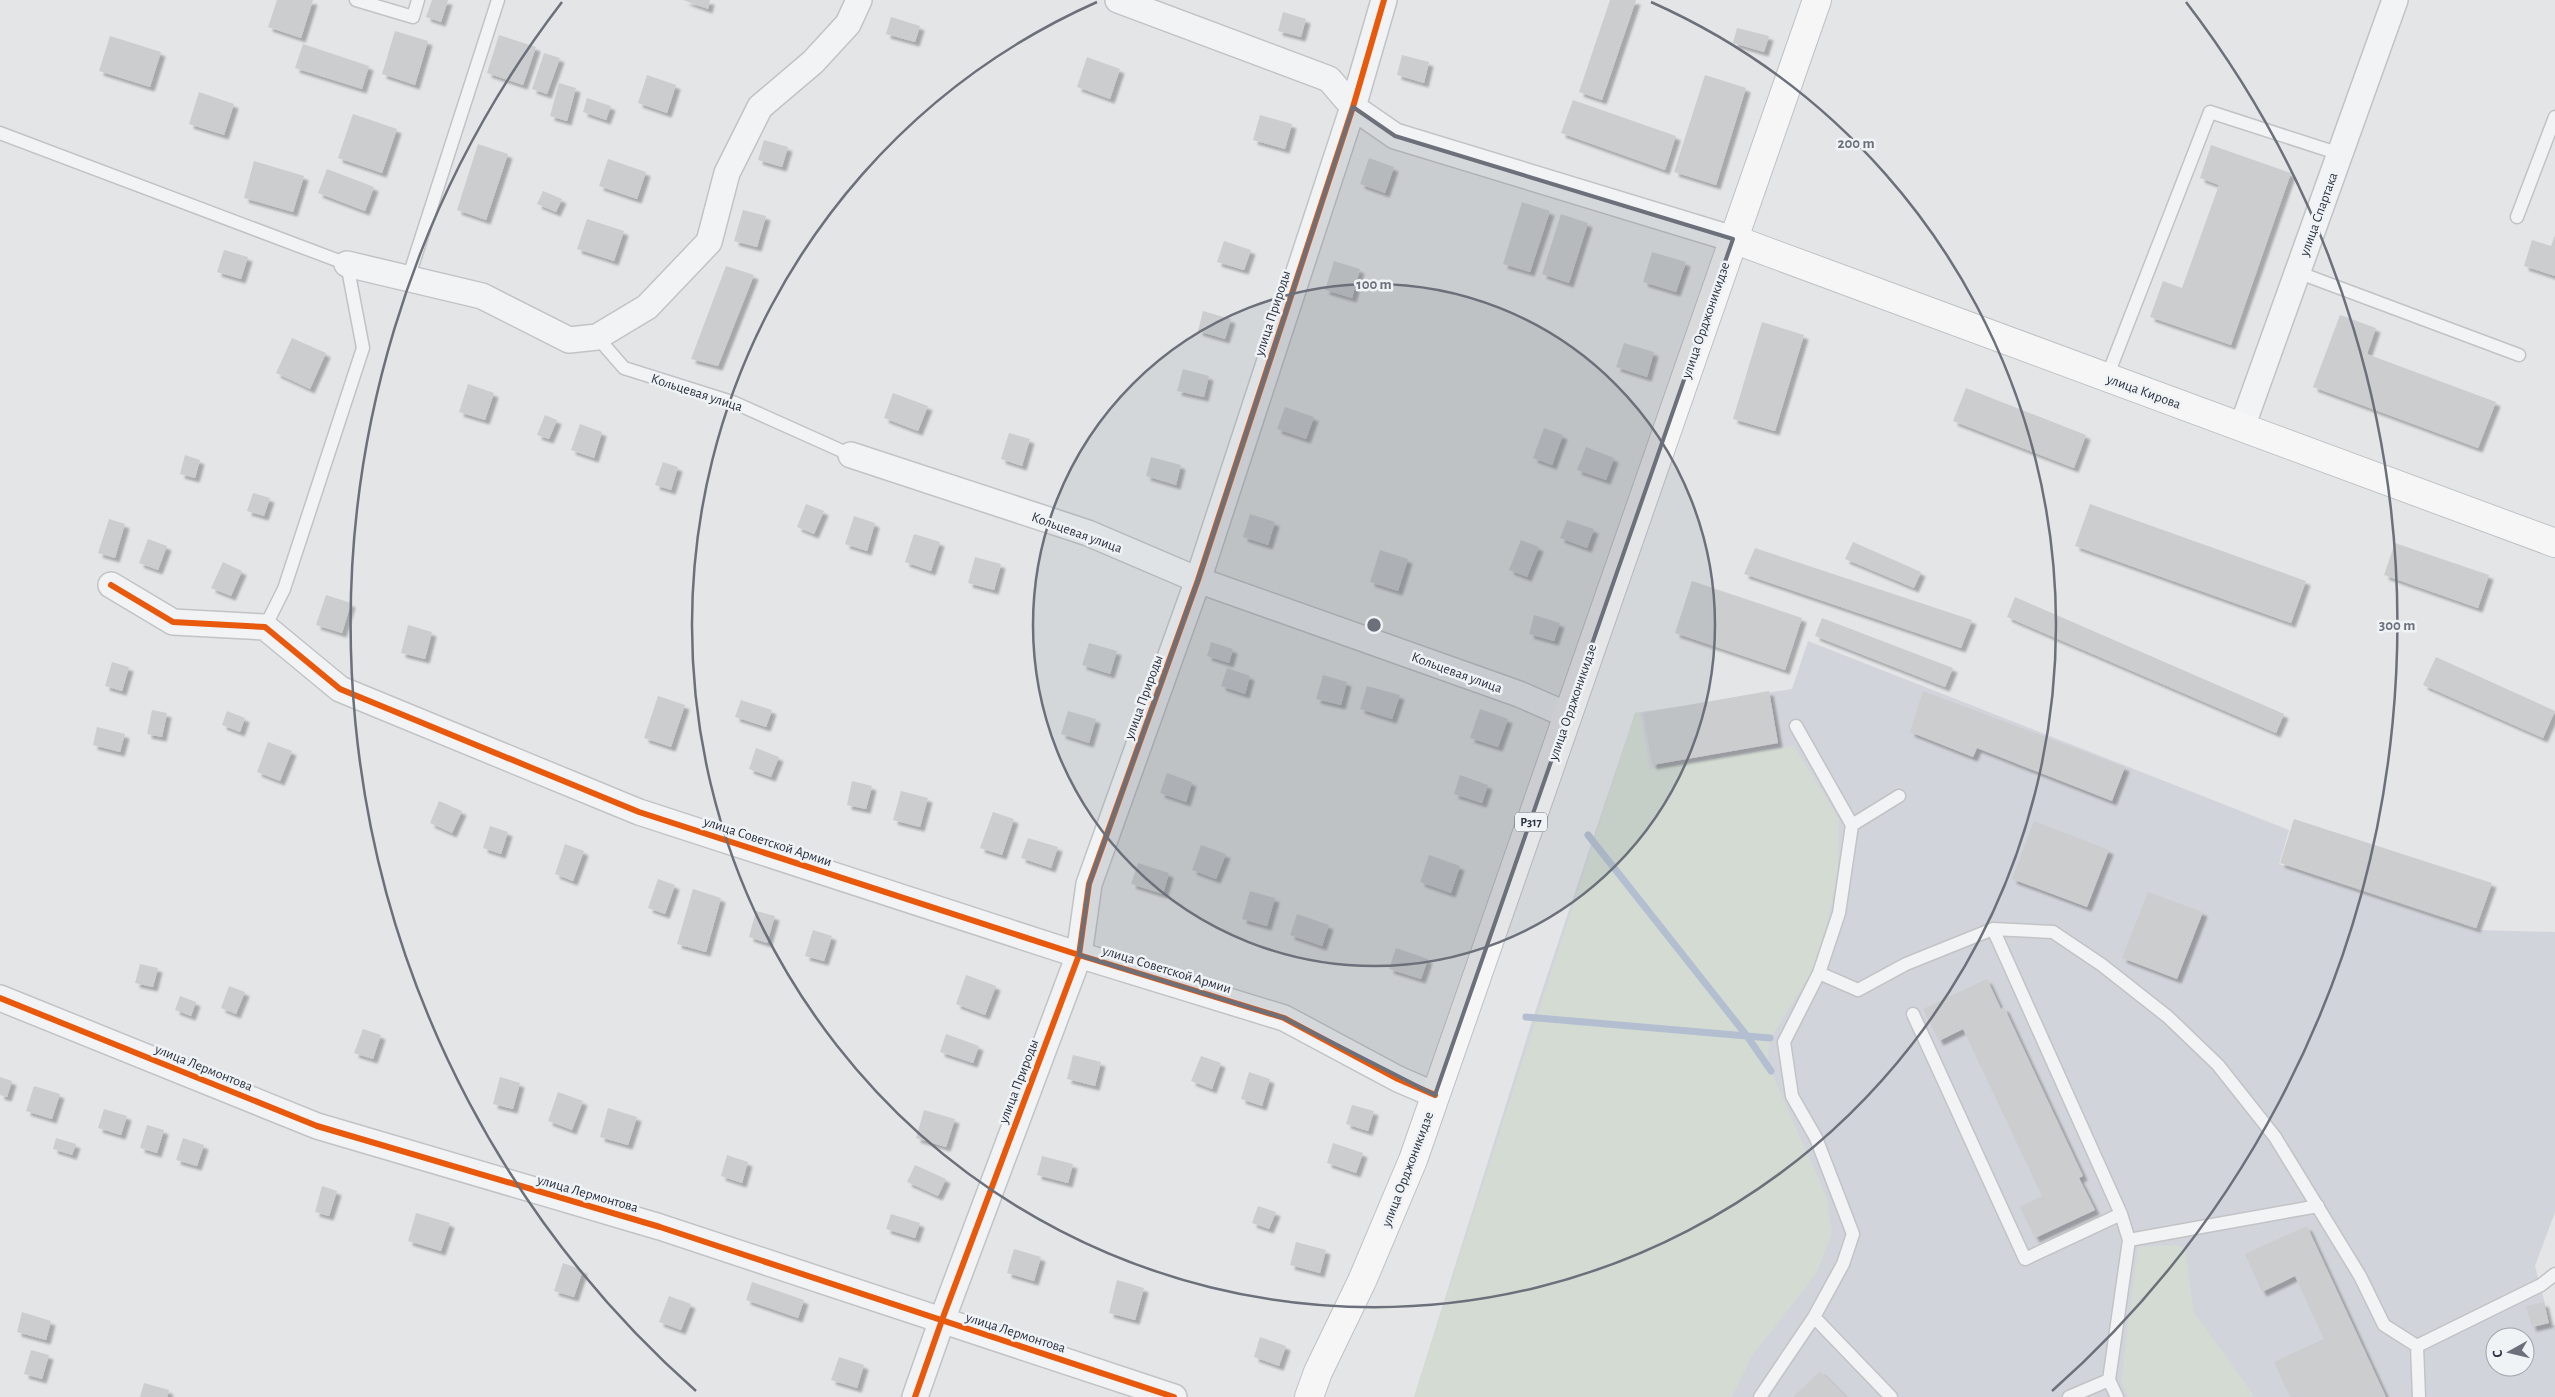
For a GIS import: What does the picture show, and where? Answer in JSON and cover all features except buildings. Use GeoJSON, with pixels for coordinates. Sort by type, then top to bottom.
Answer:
{"type":"FeatureCollection","features":[{"type":"Feature","properties":{"kind":"main road","name":"улица Орджоникидзе"},"geometry":{"type":"LineString","coordinates":[[1309,1397],[1318,1372],[1385,1228],[1413,1160],[1817,0]]}},
{"type":"Feature","properties":{"kind":"main road","name":"улица Кирова"},"geometry":{"type":"LineString","coordinates":[[1733,239],[2555,543]]}},
{"type":"Feature","properties":{"kind":"street"},"geometry":{"type":"LineString","coordinates":[[347,264],[482,296],[568,340],[597,337],[647,307],[709,242],[727,173],[760,107],[813,62],[848,24],[859,0]]}},
{"type":"Feature","properties":{"kind":"street"},"geometry":{"type":"LineString","coordinates":[[1118,0],[1329,78],[1353,107],[1395,136],[1733,239]]}},
{"type":"Feature","properties":{"kind":"street","name":"улица Природы"},"geometry":{"type":"LineString","coordinates":[[915,1397],[1079,955],[1090,884],[1198,580],[1353,107],[1384,0]]}},
{"type":"Feature","properties":{"kind":"street","name":"улица Спартака"},"geometry":{"type":"LineString","coordinates":[[2242,427],[2395,0]]}},
{"type":"Feature","properties":{"kind":"street","name":"Кольцевая улица"},"geometry":{"type":"LineString","coordinates":[[851,455],[934,484],[1088,533],[1198,580],[1519,694],[1567,715]]}},
{"type":"Feature","properties":{"kind":"street"},"geometry":{"type":"LineString","coordinates":[[111,585],[173,622],[265,627]]}},
{"type":"Feature","properties":{"kind":"street","name":"улица Советской Армии"},"geometry":{"type":"LineString","coordinates":[[265,627],[340,689],[639,812],[1079,955],[1284,1018],[1398,1078],[1435,1095]]}},
{"type":"Feature","properties":{"kind":"street","name":"улица Лермонтова"},"geometry":{"type":"LineString","coordinates":[[0,998],[318,1126],[660,1227],[1174,1397]]}},
{"type":"Feature","properties":{"kind":"lane"},"geometry":{"type":"LineString","coordinates":[[356,0],[413,17],[418,0]]}},
{"type":"Feature","properties":{"kind":"lane"},"geometry":{"type":"LineString","coordinates":[[408,278],[498,0]]}},
{"type":"Feature","properties":{"kind":"lane"},"geometry":{"type":"LineString","coordinates":[[2107,377],[2210,112],[2340,154]]}},
{"type":"Feature","properties":{"kind":"lane"},"geometry":{"type":"LineString","coordinates":[[2518,216],[2555,117]]}},
{"type":"Feature","properties":{"kind":"lane"},"geometry":{"type":"LineString","coordinates":[[0,133],[347,264],[363,348],[284,589],[265,627]]}},
{"type":"Feature","properties":{"kind":"lane"},"geometry":{"type":"LineString","coordinates":[[2298,272],[2518,355]]}},
{"type":"Feature","properties":{"kind":"lane","name":"Кольцевая улица"},"geometry":{"type":"LineString","coordinates":[[597,337],[624,368],[735,403],[851,455]]}},
{"type":"Feature","properties":{"kind":"lane"},"geometry":{"type":"LineString","coordinates":[[1761,1396],[1814,1316],[1842,1264],[1852,1234],[1816,1138],[1792,1096],[1784,1042],[1819,973],[1838,913],[1852,825],[1796,726]]}},
{"type":"Feature","properties":{"kind":"lane"},"geometry":{"type":"LineString","coordinates":[[1852,825],[1899,796]]}},
{"type":"Feature","properties":{"kind":"lane"},"geometry":{"type":"LineString","coordinates":[[1819,973],[1858,990],[1906,964],[1993,929],[2053,932],[2102,965],[2168,1017],[2218,1065],[2275,1137],[2360,1276],[2384,1325],[2417,1346]]}},
{"type":"Feature","properties":{"kind":"lane"},"geometry":{"type":"LineString","coordinates":[[1993,929],[2121,1214],[2130,1240],[2109,1380],[2117,1397]]}},
{"type":"Feature","properties":{"kind":"lane"},"geometry":{"type":"LineString","coordinates":[[1912,1014],[2025,1259],[2121,1214]]}},
{"type":"Feature","properties":{"kind":"lane"},"geometry":{"type":"LineString","coordinates":[[2130,1240],[2318,1206]]}},
{"type":"Feature","properties":{"kind":"lane"},"geometry":{"type":"LineString","coordinates":[[2417,1346],[2541,1285],[2555,1274]]}},
{"type":"Feature","properties":{"kind":"lane"},"geometry":{"type":"LineString","coordinates":[[1814,1316],[1891,1397]]}},
{"type":"Feature","properties":{"kind":"lane"},"geometry":{"type":"LineString","coordinates":[[2417,1346],[2419,1397]]}},
{"type":"Feature","properties":{"kind":"lane"},"geometry":{"type":"LineString","coordinates":[[2069,1397],[2109,1380]]}},
{"type":"Feature","properties":{"kind":"highlighted area"},"geometry":{"type":"Polygon","coordinates":[[[1353,107],[1395,136],[1733,239],[1435,1095],[1284,1018],[1079,955],[1089,884],[1198,580],[1353,107]]]}},
{"type":"Feature","properties":{"kind":"shaded area"},"geometry":{"type":"Polygon","coordinates":[[[1808,641],[2289,830],[2279,864],[2477,930],[2555,932],[2555,1212],[2535,1266],[2551,1326],[2555,1325],[2555,1397],[1414,1397],[1534,1015],[1635,713],[1792,689],[1808,641]]]}},
{"type":"Feature","properties":{"kind":"shaded area"},"geometry":{"type":"Polygon","coordinates":[[[1640,712],[1650,769],[1794,746],[1839,819],[1838,868],[1829,916],[1813,970],[1770,1039],[1768,1055],[1771,1071],[1827,1198],[1832,1233],[1817,1273],[1752,1356],[1732,1397],[1414,1397],[1635,713],[1640,712]]]}},
{"type":"Feature","properties":{"kind":"shaded area"},"geometry":{"type":"Polygon","coordinates":[[[2176,1245],[2185,1248],[2194,1312],[2255,1397],[2128,1397],[2121,1381],[2138,1247],[2176,1245]]]}},
{"type":"Feature","properties":{"kind":"waterway"},"geometry":{"type":"LineString","coordinates":[[1588,835],[1747,1036],[1771,1071]]}},
{"type":"Feature","properties":{"kind":"waterway"},"geometry":{"type":"LineString","coordinates":[[1526,1017],[1770,1038]]}},
{"type":"Feature","properties":{"kind":"cycle path"},"geometry":{"type":"LineString","coordinates":[[915,1397],[1079,955],[1089,884],[1198,580],[1353,107],[1384,0]]}},
{"type":"Feature","properties":{"kind":"cycle path"},"geometry":{"type":"LineString","coordinates":[[111,585],[173,622],[265,627],[340,689],[639,812],[1079,955],[1284,1018],[1398,1079],[1435,1095]]}},
{"type":"Feature","properties":{"kind":"cycle path"},"geometry":{"type":"LineString","coordinates":[[0,998],[317,1126],[660,1227],[1174,1397]]}}]}
